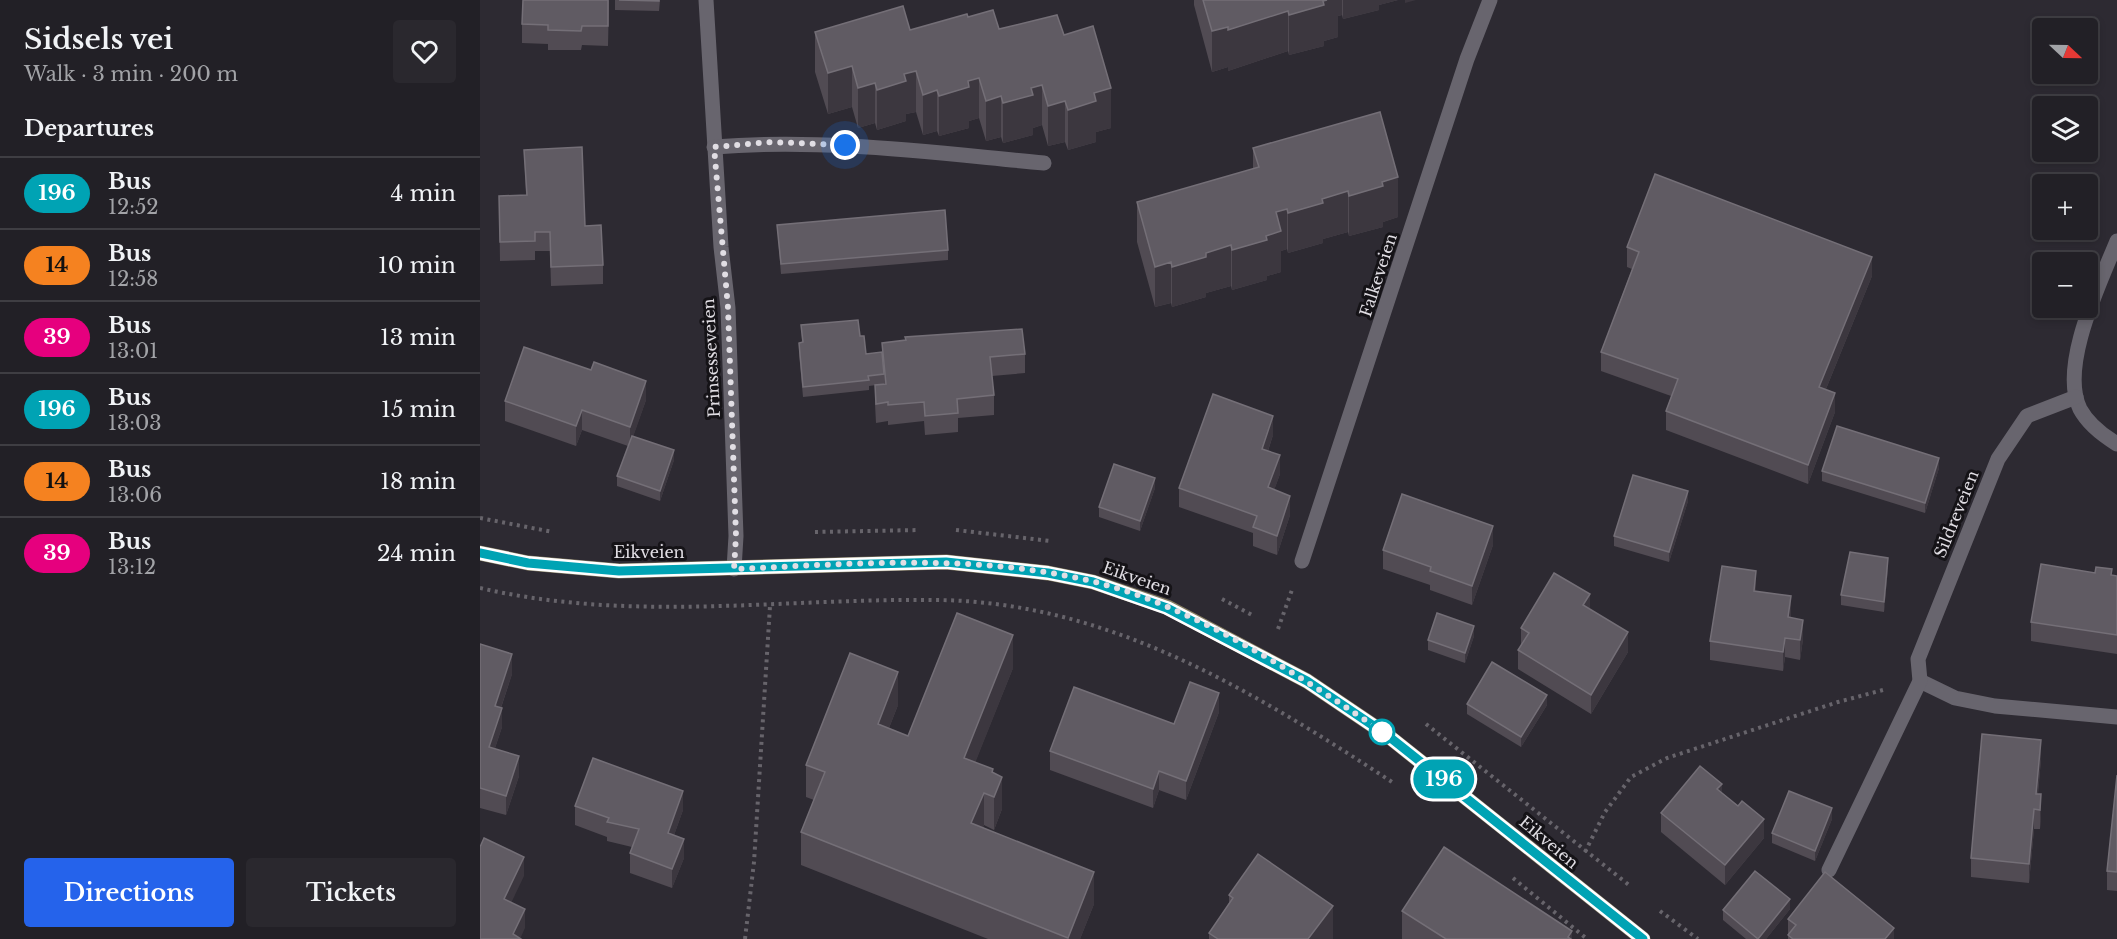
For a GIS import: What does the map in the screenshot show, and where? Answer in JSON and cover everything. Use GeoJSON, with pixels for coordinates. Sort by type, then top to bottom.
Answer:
{"type":"FeatureCollection","features":[{"type":"Feature","properties":{"kind":"main road","name":"Eikveien"},"geometry":{"type":"LineString","coordinates":[[480,553],[528,563],[619,571],[946,562],[1048,573],[1093,582],[1167,608],[1307,681],[1378,729],[1643,939]]}},
{"type":"Feature","properties":{"kind":"street","name":"Prinsesseveien"},"geometry":{"type":"LineString","coordinates":[[706,0],[714,147],[728,308],[736,536],[734,569]]}},
{"type":"Feature","properties":{"kind":"street","name":"Falkeveien"},"geometry":{"type":"LineString","coordinates":[[1302,561],[1467,59],[1490,0]]}},
{"type":"Feature","properties":{"kind":"street"},"geometry":{"type":"LineString","coordinates":[[714,147],[771,142],[845,145],[1044,163]]}},
{"type":"Feature","properties":{"kind":"street"},"geometry":{"type":"LineString","coordinates":[[2117,241],[2088,315],[2076,354],[2076,397],[2081,411],[2103,435],[2117,444]]}},
{"type":"Feature","properties":{"kind":"street","name":"Sildreveien"},"geometry":{"type":"LineString","coordinates":[[1829,870],[1920,681],[1918,658],[1998,459],[2027,416],[2076,397]]}},
{"type":"Feature","properties":{"kind":"street"},"geometry":{"type":"LineString","coordinates":[[1920,681],[1955,698],[1995,706],[2117,717]]}},
{"type":"Feature","properties":{"kind":"path"},"geometry":{"type":"LineString","coordinates":[[480,518],[559,533]]}},
{"type":"Feature","properties":{"kind":"path"},"geometry":{"type":"LineString","coordinates":[[812,533],[924,530]]}},
{"type":"Feature","properties":{"kind":"path"},"geometry":{"type":"LineString","coordinates":[[946,530],[1057,542]]}},
{"type":"Feature","properties":{"kind":"path"},"geometry":{"type":"LineString","coordinates":[[1278,629],[1302,561]]}},
{"type":"Feature","properties":{"kind":"path"},"geometry":{"type":"LineString","coordinates":[[480,588],[583,606],[770,606],[936,600],[1014,606],[1053,614],[1124,634],[1160,648],[1219,677],[1400,787]]}},
{"type":"Feature","properties":{"kind":"path"},"geometry":{"type":"LineString","coordinates":[[1220,598],[1259,618]]}},
{"type":"Feature","properties":{"kind":"path"},"geometry":{"type":"LineString","coordinates":[[745,939],[754,862],[770,606]]}},
{"type":"Feature","properties":{"kind":"path"},"geometry":{"type":"LineString","coordinates":[[1268,623],[1285,633]]}},
{"type":"Feature","properties":{"kind":"path"},"geometry":{"type":"LineString","coordinates":[[1547,906],[1569,882],[1605,812],[1631,777],[1666,758],[1838,702],[1920,681]]}},
{"type":"Feature","properties":{"kind":"path"},"geometry":{"type":"LineString","coordinates":[[1421,720],[1635,890]]}},
{"type":"Feature","properties":{"kind":"path"},"geometry":{"type":"LineString","coordinates":[[1504,870],[1587,939]]}},
{"type":"Feature","properties":{"kind":"path"},"geometry":{"type":"LineString","coordinates":[[1651,904],[1698,939]]}},
{"type":"Feature","properties":{"kind":"building"},"geometry":{"type":"Polygon","coordinates":[[[523,0],[608,0],[608,26],[582,26],[581,31],[548,30],[548,25],[522,24],[523,0]]]}},
{"type":"Feature","properties":{"kind":"building"},"geometry":{"type":"Polygon","coordinates":[[[1203,0],[1327,0],[1323,1],[1324,5],[1289,15],[1288,11],[1228,30],[1228,27],[1212,31],[1203,0]]]}},
{"type":"Feature","properties":{"kind":"building"},"geometry":{"type":"Polygon","coordinates":[[[903,6],[910,30],[967,14],[968,17],[993,10],[999,29],[1057,15],[1064,35],[1093,26],[1111,88],[1094,93],[1096,101],[1068,110],[1065,101],[1048,106],[1042,85],[1031,88],[1033,95],[1003,103],[1001,96],[986,101],[979,78],[968,81],[969,87],[939,96],[937,90],[923,95],[916,71],[904,74],[906,81],[877,90],[875,83],[858,88],[852,66],[828,73],[815,32],[903,6]]]}},
{"type":"Feature","properties":{"kind":"building"},"geometry":{"type":"Polygon","coordinates":[[[1380,112],[1398,177],[1382,182],[1383,186],[1349,196],[1348,191],[1322,199],[1323,203],[1288,213],[1287,209],[1276,212],[1281,231],[1266,236],[1267,240],[1232,250],[1231,245],[1206,253],[1206,257],[1172,267],[1171,262],[1155,267],[1137,202],[1259,167],[1253,148],[1380,112]]]}},
{"type":"Feature","properties":{"kind":"building"},"geometry":{"type":"Polygon","coordinates":[[[582,147],[585,226],[601,225],[603,265],[551,267],[550,232],[535,232],[535,241],[500,242],[499,196],[527,195],[524,150],[582,147]]]}},
{"type":"Feature","properties":{"kind":"building"},"geometry":{"type":"Polygon","coordinates":[[[1655,174],[1872,257],[1819,387],[1835,393],[1808,465],[1666,411],[1678,379],[1601,352],[1639,252],[1627,247],[1655,174]]]}},
{"type":"Feature","properties":{"kind":"building"},"geometry":{"type":"Polygon","coordinates":[[[945,210],[948,250],[781,264],[777,225],[945,210]]]}},
{"type":"Feature","properties":{"kind":"building"},"geometry":{"type":"Polygon","coordinates":[[[858,320],[860,336],[864,336],[866,354],[882,352],[884,374],[868,376],[869,380],[803,387],[799,343],[803,342],[801,325],[858,320]]]}},
{"type":"Feature","properties":{"kind":"building"},"geometry":{"type":"Polygon","coordinates":[[[1022,329],[1025,354],[990,357],[994,395],[957,399],[958,413],[925,416],[924,402],[876,404],[875,385],[886,384],[882,343],[906,340],[905,337],[1022,329]]]}},
{"type":"Feature","properties":{"kind":"building"},"geometry":{"type":"Polygon","coordinates":[[[524,347],[591,370],[594,362],[646,381],[630,427],[582,410],[576,426],[505,401],[524,347]]]}},
{"type":"Feature","properties":{"kind":"building"},"geometry":{"type":"Polygon","coordinates":[[[1213,394],[1273,416],[1262,449],[1280,455],[1268,487],[1290,496],[1277,536],[1253,527],[1257,516],[1179,488],[1213,394]]]}},
{"type":"Feature","properties":{"kind":"building"},"geometry":{"type":"Polygon","coordinates":[[[1837,426],[1939,458],[1925,503],[1822,471],[1837,426]]]}},
{"type":"Feature","properties":{"kind":"building"},"geometry":{"type":"Polygon","coordinates":[[[632,436],[674,450],[660,491],[617,476],[632,436]]]}},
{"type":"Feature","properties":{"kind":"building"},"geometry":{"type":"Polygon","coordinates":[[[1114,464],[1155,478],[1140,521],[1099,507],[1114,464]]]}},
{"type":"Feature","properties":{"kind":"building"},"geometry":{"type":"Polygon","coordinates":[[[1633,475],[1688,491],[1669,552],[1614,536],[1633,475]]]}},
{"type":"Feature","properties":{"kind":"building"},"geometry":{"type":"Polygon","coordinates":[[[1402,494],[1493,526],[1472,586],[1430,571],[1431,567],[1383,550],[1402,494]]]}},
{"type":"Feature","properties":{"kind":"building"},"geometry":{"type":"Polygon","coordinates":[[[1850,552],[1888,558],[1884,602],[1841,595],[1850,552]]]}},
{"type":"Feature","properties":{"kind":"building"},"geometry":{"type":"Polygon","coordinates":[[[2041,564],[2095,573],[2096,567],[2112,569],[2111,575],[2117,576],[2117,635],[2031,622],[2041,564]]]}},
{"type":"Feature","properties":{"kind":"building"},"geometry":{"type":"Polygon","coordinates":[[[1722,566],[1756,571],[1754,591],[1791,596],[1788,617],[1803,620],[1800,640],[1785,638],[1783,652],[1710,641],[1722,566]]]}},
{"type":"Feature","properties":{"kind":"building"},"geometry":{"type":"Polygon","coordinates":[[[1554,573],[1590,594],[1583,605],[1628,632],[1591,695],[1518,650],[1529,633],[1521,628],[1554,573]]]}},
{"type":"Feature","properties":{"kind":"building"},"geometry":{"type":"Polygon","coordinates":[[[957,613],[1013,635],[964,758],[993,769],[992,772],[1002,777],[994,797],[984,793],[971,823],[1094,872],[1068,938],[801,832],[825,772],[806,765],[850,653],[898,672],[878,724],[908,736],[957,613]]]}},
{"type":"Feature","properties":{"kind":"building"},"geometry":{"type":"Polygon","coordinates":[[[1437,613],[1474,626],[1465,653],[1428,640],[1437,613]]]}},
{"type":"Feature","properties":{"kind":"building"},"geometry":{"type":"Polygon","coordinates":[[[480,644],[512,654],[495,706],[502,708],[489,747],[519,756],[506,796],[480,788],[480,644]]]}},
{"type":"Feature","properties":{"kind":"building"},"geometry":{"type":"Polygon","coordinates":[[[1492,662],[1547,695],[1521,737],[1467,704],[1492,662]]]}},
{"type":"Feature","properties":{"kind":"building"},"geometry":{"type":"Polygon","coordinates":[[[1190,682],[1219,693],[1186,781],[1159,771],[1153,789],[1050,751],[1074,687],[1174,724],[1190,682]]]}},
{"type":"Feature","properties":{"kind":"building"},"geometry":{"type":"Polygon","coordinates":[[[1982,734],[2041,740],[2036,794],[2041,794],[2040,810],[2034,809],[2029,864],[1971,858],[1982,734]]]}},
{"type":"Feature","properties":{"kind":"building"},"geometry":{"type":"Polygon","coordinates":[[[593,758],[683,791],[668,833],[684,839],[672,869],[630,853],[639,829],[607,822],[609,818],[575,806],[593,758]]]}},
{"type":"Feature","properties":{"kind":"building"},"geometry":{"type":"Polygon","coordinates":[[[1700,766],[1722,784],[1717,789],[1738,806],[1742,801],[1764,819],[1725,865],[1661,813],[1700,766]]]}},
{"type":"Feature","properties":{"kind":"building"},"geometry":{"type":"Polygon","coordinates":[[[2117,775],[2117,872],[2107,871],[2117,775]]]}},
{"type":"Feature","properties":{"kind":"building"},"geometry":{"type":"Polygon","coordinates":[[[1789,791],[1832,808],[1815,851],[1772,833],[1789,791]]]}},
{"type":"Feature","properties":{"kind":"building"},"geometry":{"type":"Polygon","coordinates":[[[484,838],[524,857],[504,899],[525,909],[513,934],[521,939],[480,939],[480,847],[484,838]]]}},
{"type":"Feature","properties":{"kind":"building"},"geometry":{"type":"Polygon","coordinates":[[[1444,847],[1572,931],[1568,937],[1571,939],[1446,939],[1402,911],[1444,847]]]}},
{"type":"Feature","properties":{"kind":"building"},"geometry":{"type":"Polygon","coordinates":[[[1258,854],[1333,906],[1308,939],[1218,939],[1209,933],[1233,898],[1229,895],[1258,854]]]}},
{"type":"Feature","properties":{"kind":"building"},"geometry":{"type":"Polygon","coordinates":[[[1755,871],[1790,899],[1758,939],[1723,910],[1755,871]]]}},
{"type":"Feature","properties":{"kind":"building"},"geometry":{"type":"Polygon","coordinates":[[[1825,872],[1894,928],[1885,939],[1793,939],[1788,935],[1796,925],[1788,919],[1825,872]]]}},
{"type":"Feature","properties":{"kind":"bus line","name":"196"},"geometry":{"type":"LineString","coordinates":[[480,553],[528,563],[619,571],[946,562],[1048,573],[1093,582],[1167,608],[1206,626],[1307,681],[1387,735],[1643,939]]}},
{"type":"Feature","properties":{"kind":"route"},"geometry":{"type":"LineString","coordinates":[[845,145],[771,142],[714,147],[720,247],[728,308],[736,536],[734,569],[946,562],[1048,573],[1093,582],[1167,608],[1206,626],[1307,681],[1387,735],[1382,732]]}}]}
